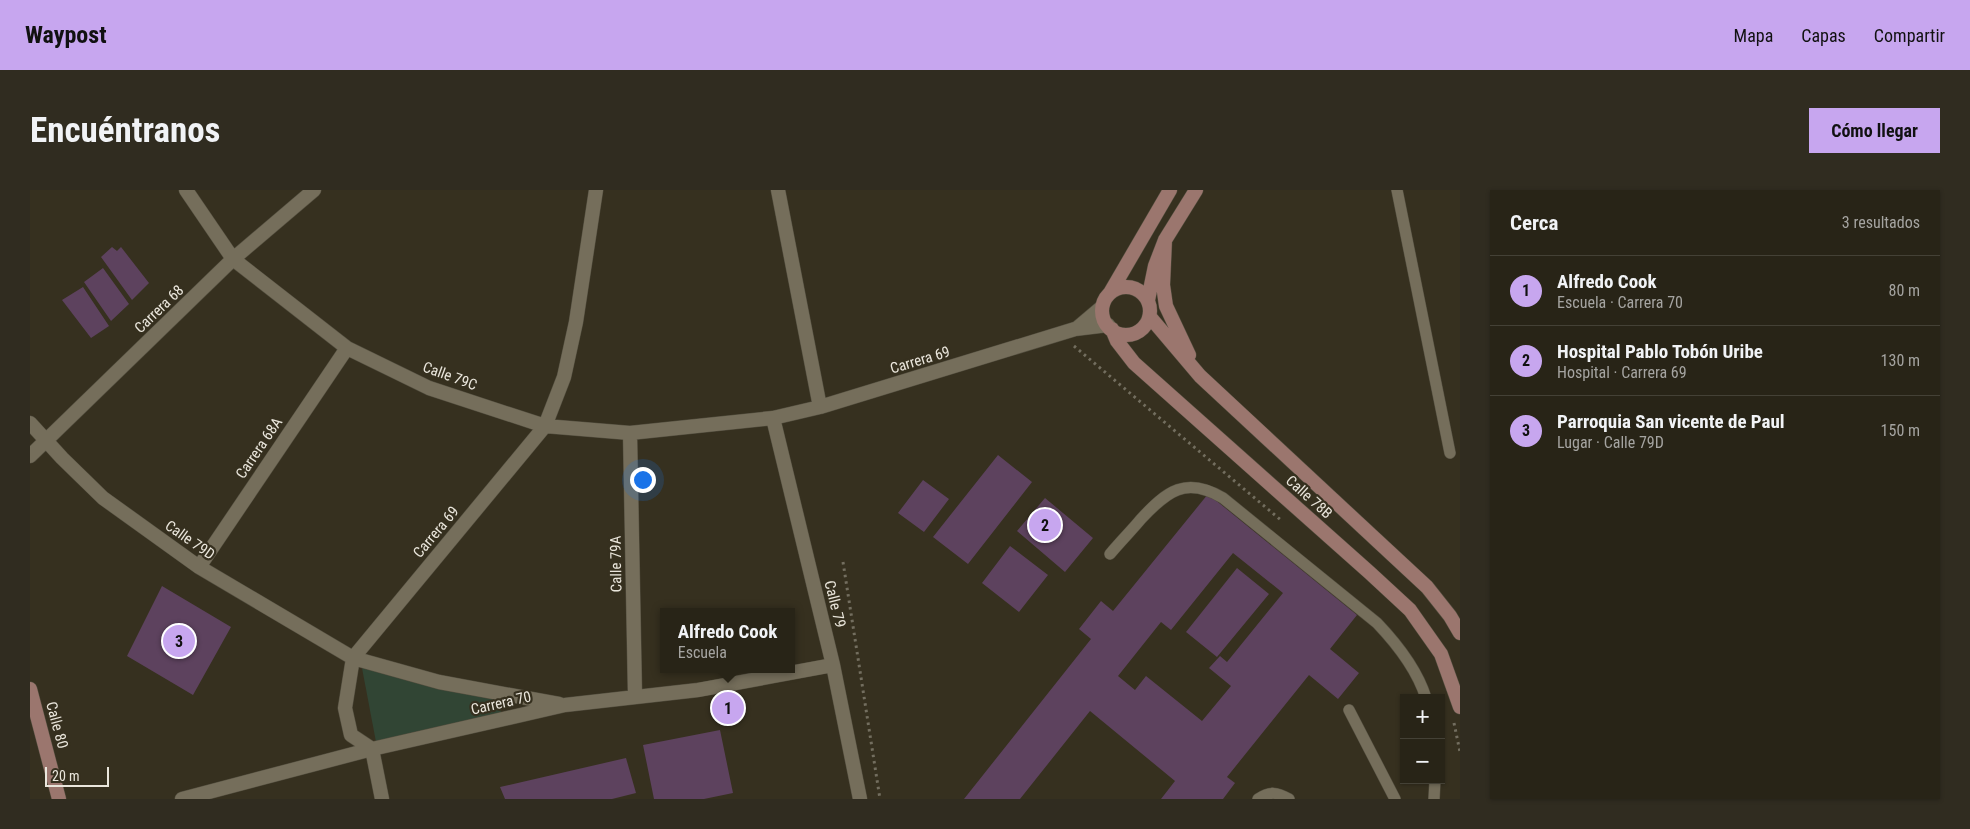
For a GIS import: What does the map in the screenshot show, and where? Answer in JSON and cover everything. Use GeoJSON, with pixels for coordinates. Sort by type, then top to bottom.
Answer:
{"type":"FeatureCollection","features":[{"type":"Feature","properties":{"kind":"main road"},"geometry":{"type":"LineString","coordinates":[[1170,190],[1105,299],[1102,308],[1103,316],[1110,327],[1124,334],[1137,332],[1147,323],[1150,317],[1148,300],[1155,266],[1165,240],[1196,190]]}},
{"type":"Feature","properties":{"kind":"main road"},"geometry":{"type":"LineString","coordinates":[[1165,240],[1163,285],[1166,306],[1200,376]]}},
{"type":"Feature","properties":{"kind":"main road"},"geometry":{"type":"LineString","coordinates":[[1110,293],[1116,289],[1130,287],[1137,289],[1148,300]]}},
{"type":"Feature","properties":{"kind":"main road","name":"Calle 78B"},"geometry":{"type":"LineString","coordinates":[[1150,317],[1200,376],[1426,587],[1450,616],[1460,633]]}},
{"type":"Feature","properties":{"kind":"main road","name":"Calle 78B"},"geometry":{"type":"LineString","coordinates":[[1110,327],[1117,341],[1134,363],[1410,610],[1441,654],[1460,707]]}},
{"type":"Feature","properties":{"kind":"main road","name":"Calle 80"},"geometry":{"type":"LineString","coordinates":[[30,689],[59,799]]}},
{"type":"Feature","properties":{"kind":"street","name":"Calle 79C"},"geometry":{"type":"LineString","coordinates":[[186,190],[233,259],[347,348],[429,388],[545,426],[630,433],[773,418]]}},
{"type":"Feature","properties":{"kind":"street","name":"Carrera 68"},"geometry":{"type":"LineString","coordinates":[[30,456],[233,259],[314,190]]}},
{"type":"Feature","properties":{"kind":"street"},"geometry":{"type":"LineString","coordinates":[[545,426],[564,377],[576,322],[596,190]]}},
{"type":"Feature","properties":{"kind":"street"},"geometry":{"type":"LineString","coordinates":[[778,190],[820,408]]}},
{"type":"Feature","properties":{"kind":"street","name":"Carrera 69"},"geometry":{"type":"LineString","coordinates":[[1075,329],[1102,308]]}},
{"type":"Feature","properties":{"kind":"street","name":"Carrera 69"},"geometry":{"type":"LineString","coordinates":[[773,418],[820,408],[1075,329],[1110,327]]}},
{"type":"Feature","properties":{"kind":"street","name":"Carrera 68A"},"geometry":{"type":"LineString","coordinates":[[199,567],[347,348]]}},
{"type":"Feature","properties":{"kind":"street","name":"Calle 79"},"geometry":{"type":"LineString","coordinates":[[773,418],[833,665],[860,799]]}},
{"type":"Feature","properties":{"kind":"street","name":"Calle 79D"},"geometry":{"type":"LineString","coordinates":[[30,422],[46,442],[103,498],[199,567],[353,658],[439,682],[565,705]]}},
{"type":"Feature","properties":{"kind":"street","name":"Carrera 69"},"geometry":{"type":"LineString","coordinates":[[353,658],[545,426]]}},
{"type":"Feature","properties":{"kind":"street","name":"Calle 79A"},"geometry":{"type":"LineString","coordinates":[[630,433],[635,696]]}},
{"type":"Feature","properties":{"kind":"street"},"geometry":{"type":"LineString","coordinates":[[353,658],[345,708],[351,735],[372,749],[382,799]]}},
{"type":"Feature","properties":{"kind":"street","name":"Carrera 70"},"geometry":{"type":"LineString","coordinates":[[795,672],[833,665]]}},
{"type":"Feature","properties":{"kind":"street","name":"Carrera 70"},"geometry":{"type":"LineString","coordinates":[[182,799],[372,749],[565,705],[698,690],[790,673]]}},
{"type":"Feature","properties":{"kind":"lane"},"geometry":{"type":"LineString","coordinates":[[1397,190],[1450,453]]}},
{"type":"Feature","properties":{"kind":"lane"},"geometry":{"type":"LineString","coordinates":[[1110,554],[1167,494],[1181,488],[1196,486],[1210,490],[1223,498],[1377,623],[1396,643],[1414,670],[1424,694]]}},
{"type":"Feature","properties":{"kind":"lane"},"geometry":{"type":"LineString","coordinates":[[1350,710],[1395,799]]}},
{"type":"Feature","properties":{"kind":"lane"},"geometry":{"type":"LineString","coordinates":[[1434,799],[1435,784]]}},
{"type":"Feature","properties":{"kind":"lane"},"geometry":{"type":"LineString","coordinates":[[1258,799],[1266,793],[1277,793],[1290,799]]}},
{"type":"Feature","properties":{"kind":"path"},"geometry":{"type":"LineString","coordinates":[[843,562],[880,799]]}},
{"type":"Feature","properties":{"kind":"green space"},"geometry":{"type":"Polygon","coordinates":[[[362,668],[499,698],[501,713],[376,742],[362,668]]]}},
{"type":"Feature","properties":{"kind":"building"},"geometry":{"type":"Polygon","coordinates":[[[112,247],[117,251],[121,247],[149,283],[132,300],[101,257],[112,247]]]}},
{"type":"Feature","properties":{"kind":"building"},"geometry":{"type":"Polygon","coordinates":[[[103,268],[129,304],[111,321],[84,282],[103,268]]]}},
{"type":"Feature","properties":{"kind":"building"},"geometry":{"type":"Polygon","coordinates":[[[83,287],[109,326],[91,338],[62,300],[83,287]]]}},
{"type":"Feature","properties":{"kind":"building"},"geometry":{"type":"Polygon","coordinates":[[[998,455],[1032,482],[968,564],[933,537],[998,455]]]}},
{"type":"Feature","properties":{"kind":"building"},"geometry":{"type":"Polygon","coordinates":[[[923,480],[949,499],[924,532],[898,513],[923,480]]]}},
{"type":"Feature","properties":{"kind":"building"},"geometry":{"type":"Polygon","coordinates":[[[1208,494],[1357,615],[1330,649],[1359,673],[1338,699],[1309,675],[1227,777],[1235,783],[1223,799],[1161,799],[1175,781],[1090,711],[1020,799],[964,799],[1091,639],[1079,629],[1101,601],[1113,611],[1208,494]],[[1233,553],[1171,630],[1161,622],[1118,676],[1135,690],[1146,676],[1202,721],[1231,686],[1209,668],[1220,656],[1227,662],[1283,593],[1233,553]]]}},
{"type":"Feature","properties":{"kind":"building"},"geometry":{"type":"Polygon","coordinates":[[[1045,498],[1093,538],[1065,572],[1017,531],[1045,498]]]}},
{"type":"Feature","properties":{"kind":"building"},"geometry":{"type":"Polygon","coordinates":[[[1010,546],[1048,575],[1019,612],[982,583],[1010,546]]]}},
{"type":"Feature","properties":{"kind":"building"},"geometry":{"type":"Polygon","coordinates":[[[1237,568],[1269,594],[1217,657],[1186,632],[1237,568]]]}},
{"type":"Feature","properties":{"kind":"building"},"geometry":{"type":"Polygon","coordinates":[[[162,586],[231,627],[193,695],[127,656],[162,586]]]}},
{"type":"Feature","properties":{"kind":"building"},"geometry":{"type":"Polygon","coordinates":[[[720,730],[733,793],[704,799],[654,799],[643,745],[720,730]]]}},
{"type":"Feature","properties":{"kind":"building"},"geometry":{"type":"Polygon","coordinates":[[[626,758],[636,793],[612,799],[505,799],[500,787],[626,758]]]}},
{"type":"Feature","properties":{"kind":"place","name":"Hospital Pablo Tobón Uribe"},"geometry":{"type":"Point","coordinates":[1045,525]}},
{"type":"Feature","properties":{"kind":"place","name":"Parroquia San vicente de Paul"},"geometry":{"type":"Point","coordinates":[179,641]}},
{"type":"Feature","properties":{"kind":"place","name":"Alfredo Cook"},"geometry":{"type":"Point","coordinates":[728,708]}}]}
